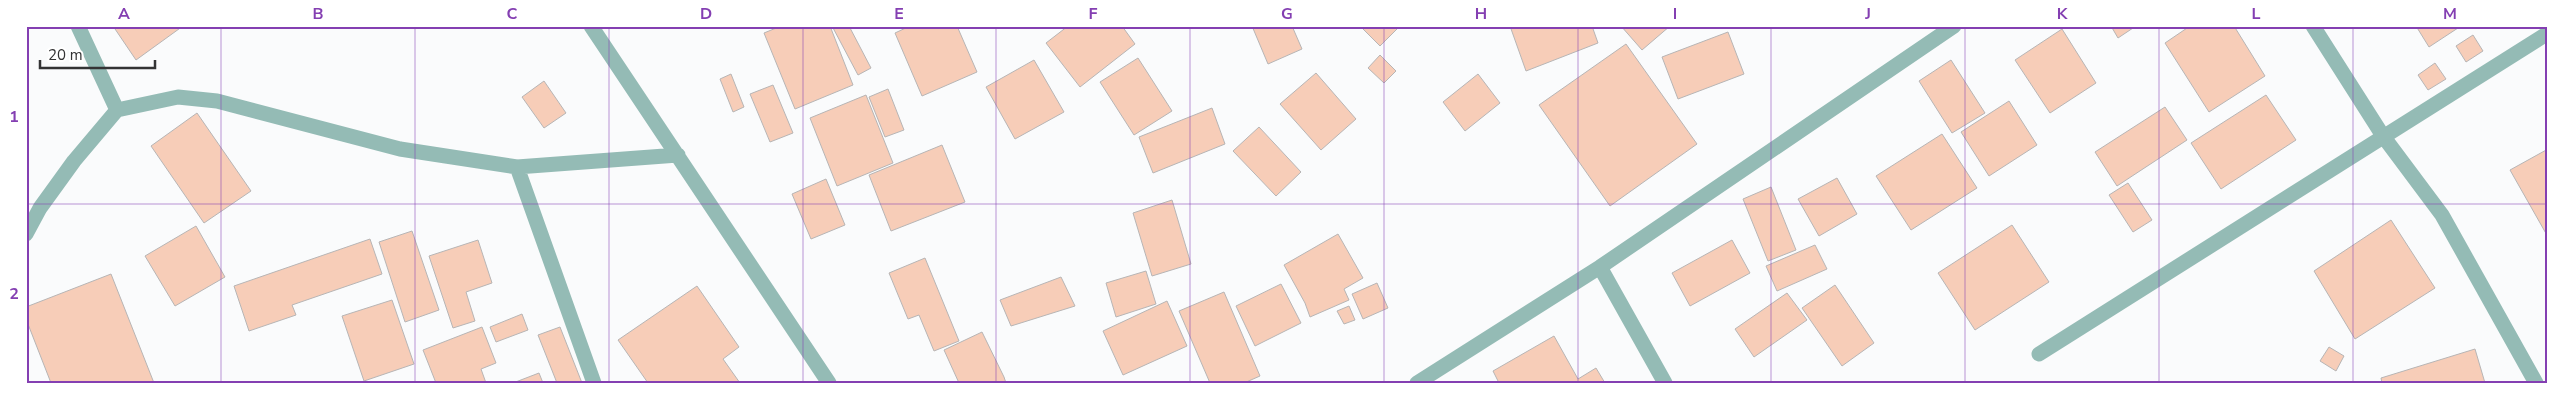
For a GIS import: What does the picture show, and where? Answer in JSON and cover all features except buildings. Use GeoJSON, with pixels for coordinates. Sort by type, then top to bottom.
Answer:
{"type":"FeatureCollection","features":[{"type":"Feature","properties":{"kind":"street"},"geometry":{"type":"LineString","coordinates":[[78,26],[117,110]]}},
{"type":"Feature","properties":{"kind":"street"},"geometry":{"type":"LineString","coordinates":[[591,26],[829,383]]}},
{"type":"Feature","properties":{"kind":"street"},"geometry":{"type":"LineString","coordinates":[[1417,383],[1600,267],[1954,26]]}},
{"type":"Feature","properties":{"kind":"street"},"geometry":{"type":"LineString","coordinates":[[2313,26],[2383,136],[2442,215],[2536,383]]}},
{"type":"Feature","properties":{"kind":"street"},"geometry":{"type":"LineString","coordinates":[[2039,354],[2548,33]]}},
{"type":"Feature","properties":{"kind":"street"},"geometry":{"type":"LineString","coordinates":[[26,234],[40,208],[74,161],[117,110],[178,97],[217,101],[400,150],[518,167],[678,155]]}},
{"type":"Feature","properties":{"kind":"street"},"geometry":{"type":"LineString","coordinates":[[518,167],[594,383]]}},
{"type":"Feature","properties":{"kind":"street"},"geometry":{"type":"LineString","coordinates":[[1600,267],[1664,383]]}}]}
